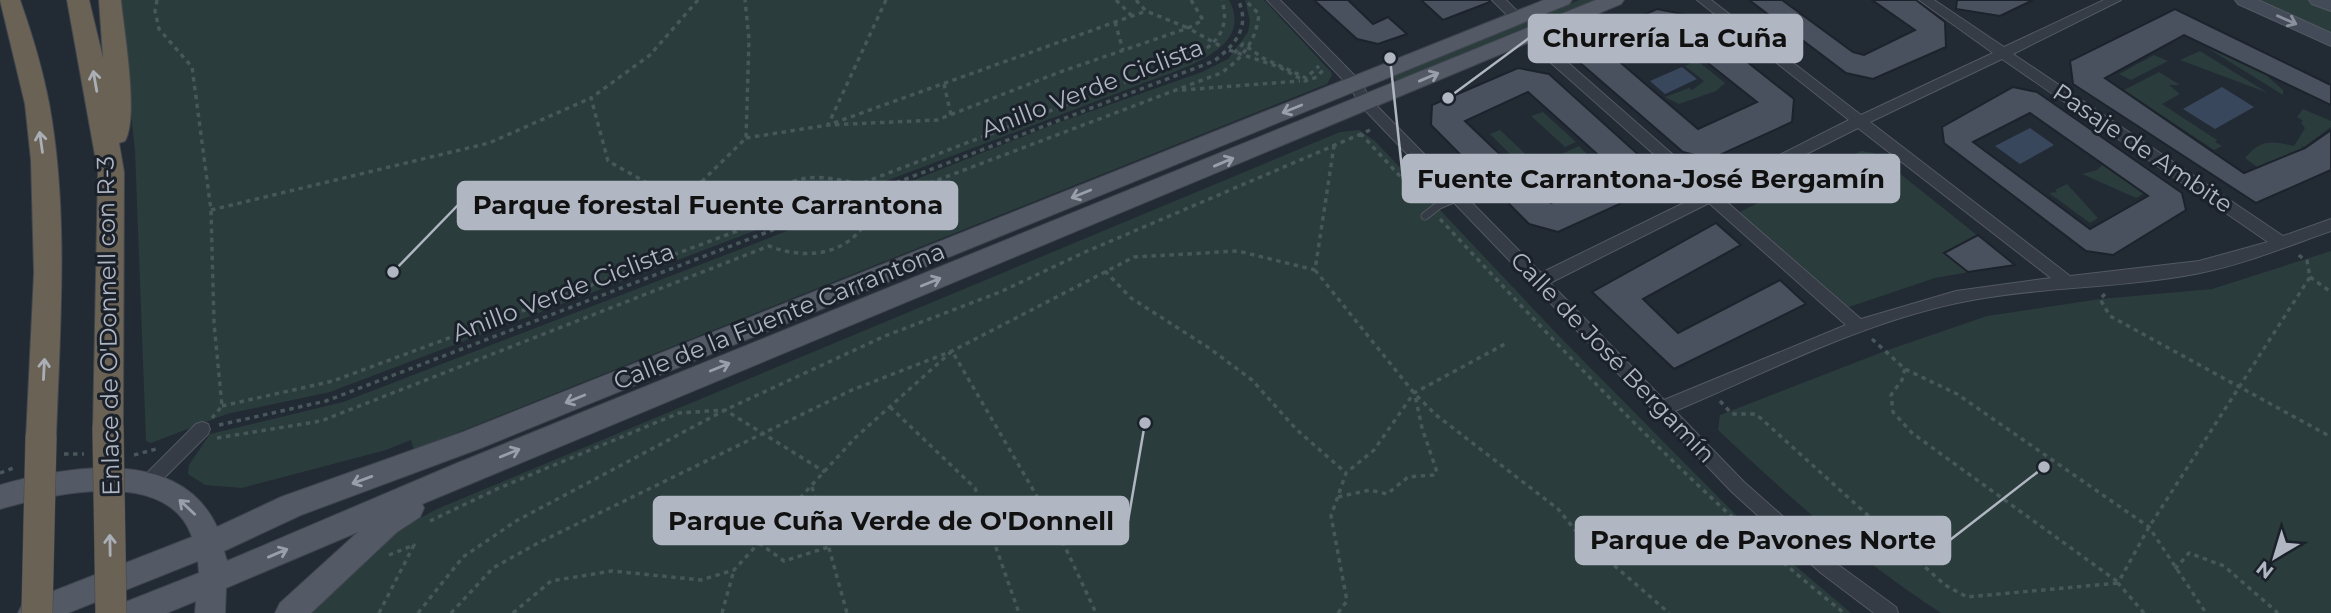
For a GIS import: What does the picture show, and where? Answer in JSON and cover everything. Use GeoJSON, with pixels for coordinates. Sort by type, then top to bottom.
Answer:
{"type":"FeatureCollection","features":[{"type":"Feature","properties":{"kind":"highway"},"geometry":{"type":"LineString","coordinates":[[9,0],[23,36],[42,149],[48,284],[49,446],[35,613]]}},
{"type":"Feature","properties":{"kind":"highway","name":"Enlace de O'Donnell con R-3"},"geometry":{"type":"LineString","coordinates":[[78,0],[111,172],[108,428],[111,613]]}},
{"type":"Feature","properties":{"kind":"highway"},"geometry":{"type":"LineString","coordinates":[[110,0],[119,111],[111,172]]}},
{"type":"Feature","properties":{"kind":"main road","name":"Calle de la Fuente Carrantona"},"geometry":{"type":"LineString","coordinates":[[133,613],[465,472],[1365,105],[1523,26],[1562,0]]}},
{"type":"Feature","properties":{"kind":"main road","name":"Calle de la Fuente Carrantona"},"geometry":{"type":"LineString","coordinates":[[1523,26],[1614,0]]}},
{"type":"Feature","properties":{"kind":"main road"},"geometry":{"type":"LineString","coordinates":[[2244,0],[2331,40]]}},
{"type":"Feature","properties":{"kind":"main road"},"geometry":{"type":"LineString","coordinates":[[2318,0],[2331,6]]}},
{"type":"Feature","properties":{"kind":"main road","name":"Calle de la Fuente Carrantona"},"geometry":{"type":"LineString","coordinates":[[35,613],[211,543],[290,506],[1365,105]]}},
{"type":"Feature","properties":{"kind":"main road"},"geometry":{"type":"LineString","coordinates":[[290,613],[387,523],[465,472]]}},
{"type":"Feature","properties":{"kind":"main road"},"geometry":{"type":"LineString","coordinates":[[0,497],[42,484],[116,478],[148,484],[174,496],[203,524],[211,543],[216,580],[210,613]]}},
{"type":"Feature","properties":{"kind":"street","name":"Calle de José Bergamín"},"geometry":{"type":"LineString","coordinates":[[1273,0],[1365,105],[1458,197],[1738,487],[1827,566],[1889,613]]}},
{"type":"Feature","properties":{"kind":"street"},"geometry":{"type":"LineString","coordinates":[[1498,0],[1523,26],[1857,326]]}},
{"type":"Feature","properties":{"kind":"street"},"geometry":{"type":"LineString","coordinates":[[1703,0],[2066,281]]}},
{"type":"Feature","properties":{"kind":"street","name":"Pasaje de Ambite"},"geometry":{"type":"LineString","coordinates":[[1925,0],[2281,243]]}},
{"type":"Feature","properties":{"kind":"street"},"geometry":{"type":"LineString","coordinates":[[1539,281],[1860,121],[2115,0]]}},
{"type":"Feature","properties":{"kind":"street"},"geometry":{"type":"LineString","coordinates":[[1663,408],[1857,326],[1956,297],[2066,281],[2117,279],[2201,266],[2281,243],[2331,225]]}},
{"type":"Feature","properties":{"kind":"street"},"geometry":{"type":"LineString","coordinates":[[148,484],[196,435]]}},
{"type":"Feature","properties":{"kind":"lane"},"geometry":{"type":"LineString","coordinates":[[1428,213],[1458,197]]}},
{"type":"Feature","properties":{"kind":"path"},"geometry":{"type":"LineString","coordinates":[[157,0],[153,13],[160,34],[179,50],[192,67],[212,210],[214,323],[222,406]]}},
{"type":"Feature","properties":{"kind":"path"},"geometry":{"type":"LineString","coordinates":[[212,210],[489,143],[592,98],[624,78],[655,51],[698,0]]}},
{"type":"Feature","properties":{"kind":"path"},"geometry":{"type":"LineString","coordinates":[[745,0],[749,39],[746,138]]}},
{"type":"Feature","properties":{"kind":"path"},"geometry":{"type":"LineString","coordinates":[[828,125],[886,0]]}},
{"type":"Feature","properties":{"kind":"path"},"geometry":{"type":"LineString","coordinates":[[1116,0],[1132,16]]}},
{"type":"Feature","properties":{"kind":"path"},"geometry":{"type":"LineString","coordinates":[[1136,0],[1146,11],[1188,28],[1222,47]]}},
{"type":"Feature","properties":{"kind":"path"},"geometry":{"type":"LineString","coordinates":[[592,98],[608,162],[681,202],[746,138],[828,125],[937,120],[1188,28],[1203,20],[1191,0]]}},
{"type":"Feature","properties":{"kind":"path"},"geometry":{"type":"LineString","coordinates":[[196,435],[222,406],[332,381],[716,239],[755,221],[765,203],[786,185],[807,176],[860,184],[1200,53],[1215,44],[1225,25],[1222,0]]}},
{"type":"Feature","properties":{"kind":"path","name":"Anillo Verde Ciclista"},"geometry":{"type":"LineString","coordinates":[[196,435],[326,401],[1214,61],[1239,38],[1245,19],[1238,0]]}},
{"type":"Feature","properties":{"kind":"path"},"geometry":{"type":"LineString","coordinates":[[196,435],[321,421],[769,246],[800,256],[842,246],[859,236],[874,204],[1221,73],[1244,55],[1257,35],[1259,13],[1245,0]]}},
{"type":"Feature","properties":{"kind":"path"},"geometry":{"type":"LineString","coordinates":[[828,125],[1146,11]]}},
{"type":"Feature","properties":{"kind":"path"},"geometry":{"type":"LineString","coordinates":[[1115,22],[1122,50]]}},
{"type":"Feature","properties":{"kind":"path"},"geometry":{"type":"LineString","coordinates":[[1234,53],[1243,44],[1306,78],[1320,65]]}},
{"type":"Feature","properties":{"kind":"path"},"geometry":{"type":"LineString","coordinates":[[1229,50],[1279,66],[1305,81],[1317,77],[1327,69]]}},
{"type":"Feature","properties":{"kind":"path"},"geometry":{"type":"LineString","coordinates":[[1180,90],[1297,80],[1308,84]]}},
{"type":"Feature","properties":{"kind":"path"},"geometry":{"type":"LineString","coordinates":[[944,84],[951,115]]}},
{"type":"Feature","properties":{"kind":"path"},"geometry":{"type":"LineString","coordinates":[[1365,105],[1361,134],[1428,213],[1659,451],[1800,580],[1844,613]]}},
{"type":"Feature","properties":{"kind":"path"},"geometry":{"type":"LineString","coordinates":[[418,613],[463,557],[516,521],[725,410],[885,336],[1000,292],[1083,253],[1361,134]]}},
{"type":"Feature","properties":{"kind":"path"},"geometry":{"type":"LineString","coordinates":[[1315,270],[1334,146]]}},
{"type":"Feature","properties":{"kind":"path"},"geometry":{"type":"LineString","coordinates":[[2118,583],[2149,527],[2310,277],[2307,261],[2281,243]]}},
{"type":"Feature","properties":{"kind":"path"},"geometry":{"type":"LineString","coordinates":[[451,613],[494,568],[538,543],[852,390],[952,351],[1134,257],[1238,251],[1315,270],[1414,393],[1436,415],[1558,509],[1579,536],[1669,613]]}},
{"type":"Feature","properties":{"kind":"path"},"geometry":{"type":"LineString","coordinates":[[1105,271],[1131,298],[1209,348],[1252,380],[1296,429],[1346,473]]}},
{"type":"Feature","properties":{"kind":"path"},"geometry":{"type":"LineString","coordinates":[[2310,277],[2331,292]]}},
{"type":"Feature","properties":{"kind":"path"},"geometry":{"type":"LineString","coordinates":[[2117,279],[2100,299],[2110,316],[2331,437]]}},
{"type":"Feature","properties":{"kind":"path"},"geometry":{"type":"LineString","coordinates":[[1857,326],[1906,369],[1957,394],[2149,527],[2206,613]]}},
{"type":"Feature","properties":{"kind":"path"},"geometry":{"type":"LineString","coordinates":[[1338,613],[1347,601],[1331,516],[1346,473],[1374,450],[1414,393],[1505,344]]}},
{"type":"Feature","properties":{"kind":"path"},"geometry":{"type":"LineString","coordinates":[[722,613],[734,570],[855,438],[952,351]]}},
{"type":"Feature","properties":{"kind":"path"},"geometry":{"type":"LineString","coordinates":[[952,351],[1059,534],[1096,613]]}},
{"type":"Feature","properties":{"kind":"path"},"geometry":{"type":"LineString","coordinates":[[1906,369],[1891,395],[1893,412],[1912,433],[2118,583],[2144,613]]}},
{"type":"Feature","properties":{"kind":"path"},"geometry":{"type":"LineString","coordinates":[[1338,497],[1370,490],[1387,494],[1408,477],[1433,475],[1437,472],[1422,428],[1414,393]]}},
{"type":"Feature","properties":{"kind":"path"},"geometry":{"type":"LineString","coordinates":[[1719,400],[1732,414],[1756,414],[1945,585],[1967,597],[2118,583]]}},
{"type":"Feature","properties":{"kind":"path"},"geometry":{"type":"LineString","coordinates":[[889,407],[975,488],[1019,613]]}},
{"type":"Feature","properties":{"kind":"path"},"geometry":{"type":"LineString","coordinates":[[426,523],[499,488],[680,413],[725,410],[825,472]]}},
{"type":"Feature","properties":{"kind":"path"},"geometry":{"type":"LineString","coordinates":[[129,456],[141,455],[166,445]]}},
{"type":"Feature","properties":{"kind":"path"},"geometry":{"type":"LineString","coordinates":[[49,446],[92,455]]}},
{"type":"Feature","properties":{"kind":"path"},"geometry":{"type":"LineString","coordinates":[[0,472],[22,465]]}},
{"type":"Feature","properties":{"kind":"path"},"geometry":{"type":"LineString","coordinates":[[812,486],[847,613]]}},
{"type":"Feature","properties":{"kind":"path"},"geometry":{"type":"LineString","coordinates":[[760,543],[784,561],[829,547]]}},
{"type":"Feature","properties":{"kind":"path"},"geometry":{"type":"LineString","coordinates":[[379,613],[414,545],[391,553],[380,561]]}},
{"type":"Feature","properties":{"kind":"path"},"geometry":{"type":"LineString","coordinates":[[2175,569],[2189,553],[2224,566],[2278,613]]}},
{"type":"Feature","properties":{"kind":"path"},"geometry":{"type":"LineString","coordinates":[[513,613],[551,581],[612,571],[701,580],[734,570]]}},
{"type":"Feature","properties":{"kind":"shaded area"},"geometry":{"type":"Polygon","coordinates":[[[119,0],[1229,0],[1235,18],[1232,33],[1222,46],[1190,66],[330,392],[227,414],[151,443],[146,441],[135,151],[119,0]]]}},
{"type":"Feature","properties":{"kind":"shaded area"},"geometry":{"type":"Polygon","coordinates":[[[1245,0],[1264,0],[1331,72],[1327,84],[414,450],[411,440],[386,450],[242,488],[205,485],[188,474],[189,465],[210,434],[343,402],[759,242],[1052,125],[1202,72],[1228,59],[1248,32],[1250,21],[1245,0]]]}},
{"type":"Feature","properties":{"kind":"shaded area"},"geometry":{"type":"Polygon","coordinates":[[[1579,0],[1596,0],[1397,81],[1392,76],[1579,0]]]}},
{"type":"Feature","properties":{"kind":"shaded area"},"geometry":{"type":"Polygon","coordinates":[[[2255,0],[2308,0],[2331,10],[2331,35],[2255,0]]]}},
{"type":"Feature","properties":{"kind":"shaded area"},"geometry":{"type":"Polygon","coordinates":[[[2206,47],[2266,75],[2283,90],[2283,95],[2206,47]]]}},
{"type":"Feature","properties":{"kind":"shaded area"},"geometry":{"type":"Polygon","coordinates":[[[2200,51],[2268,93],[2180,60],[2200,51]]]}},
{"type":"Feature","properties":{"kind":"shaded area"},"geometry":{"type":"Polygon","coordinates":[[[2154,55],[2168,61],[2131,80],[2119,74],[2154,55]]]}},
{"type":"Feature","properties":{"kind":"shaded area"},"geometry":{"type":"Polygon","coordinates":[[[1694,58],[1725,83],[1716,91],[1679,104],[1665,97],[1689,88],[1692,90],[1704,81],[1685,66],[1690,64],[1687,61],[1694,58]]]}},
{"type":"Feature","properties":{"kind":"shaded area"},"geometry":{"type":"Polygon","coordinates":[[[2159,72],[2180,85],[2169,85],[2180,94],[2162,104],[2222,146],[2214,150],[2124,90],[2159,72]]]}},
{"type":"Feature","properties":{"kind":"shaded area"},"geometry":{"type":"Polygon","coordinates":[[[2303,109],[2331,121],[2331,127],[2304,147],[2300,145],[2303,148],[2257,167],[2245,158],[2256,147],[2267,143],[2294,146],[2305,128],[2301,123],[2303,121],[2297,117],[2303,109]]]}},
{"type":"Feature","properties":{"kind":"shaded area"},"geometry":{"type":"Polygon","coordinates":[[[1543,112],[1576,142],[1565,147],[1531,116],[1543,112]]]}},
{"type":"Feature","properties":{"kind":"shaded area"},"geometry":{"type":"Polygon","coordinates":[[[1359,130],[1375,141],[1559,336],[1737,516],[1851,613],[306,613],[401,528],[437,509],[1340,132],[1359,130]]]}},
{"type":"Feature","properties":{"kind":"shaded area"},"geometry":{"type":"Polygon","coordinates":[[[1500,130],[1533,161],[1522,166],[1490,134],[1500,130]]]}},
{"type":"Feature","properties":{"kind":"shaded area"},"geometry":{"type":"Polygon","coordinates":[[[1579,146],[1588,155],[1537,179],[1527,170],[1579,146]]]}},
{"type":"Feature","properties":{"kind":"shaded area"},"geometry":{"type":"Polygon","coordinates":[[[1861,151],[1874,153],[2007,259],[2009,265],[1935,278],[1849,307],[1740,212],[1861,151]]]}},
{"type":"Feature","properties":{"kind":"shaded area"},"geometry":{"type":"Polygon","coordinates":[[[2102,165],[2144,193],[2136,198],[2082,174],[2097,170],[2102,165]]]}},
{"type":"Feature","properties":{"kind":"shaded area"},"geometry":{"type":"Polygon","coordinates":[[[2067,184],[2098,218],[2090,223],[2049,193],[2057,192],[2055,190],[2067,184]]]}},
{"type":"Feature","properties":{"kind":"shaded area"},"geometry":{"type":"Polygon","coordinates":[[[2331,251],[2331,613],[1941,613],[1882,572],[1825,527],[1718,430],[1720,415],[1885,351],[1987,316],[2100,299],[2212,289],[2331,251]]]}},
{"type":"Feature","properties":{"kind":"water"},"geometry":{"type":"Polygon","coordinates":[[[1682,67],[1697,79],[1665,94],[1650,81],[1682,67]]]}},
{"type":"Feature","properties":{"kind":"water"},"geometry":{"type":"Polygon","coordinates":[[[2222,87],[2254,107],[2215,129],[2183,109],[2222,87]]]}},
{"type":"Feature","properties":{"kind":"water"},"geometry":{"type":"Polygon","coordinates":[[[2030,128],[2054,145],[2020,164],[1995,146],[2030,128]]]}},
{"type":"Feature","properties":{"kind":"building"},"geometry":{"type":"Polygon","coordinates":[[[1314,0],[1348,0],[1373,24],[1388,17],[1407,34],[1378,44],[1357,39],[1314,0]]]}},
{"type":"Feature","properties":{"kind":"building"},"geometry":{"type":"Polygon","coordinates":[[[1421,0],[1489,0],[1490,2],[1443,20],[1421,0]]]}},
{"type":"Feature","properties":{"kind":"building"},"geometry":{"type":"Polygon","coordinates":[[[1749,0],[1782,0],[1853,52],[1864,55],[1915,30],[1872,0],[1916,0],[1945,22],[1946,47],[1873,79],[1846,73],[1749,0]]]}},
{"type":"Feature","properties":{"kind":"building"},"geometry":{"type":"Polygon","coordinates":[[[1957,0],[2033,0],[2000,16],[1956,9],[1957,0]]]}},
{"type":"Feature","properties":{"kind":"building"},"geometry":{"type":"Polygon","coordinates":[[[1657,9],[1688,15],[1794,99],[1792,122],[1711,159],[1683,152],[1579,62],[1578,43],[1657,9]],[[1670,33],[1614,57],[1698,129],[1757,102],[1670,33]]]}},
{"type":"Feature","properties":{"kind":"building"},"geometry":{"type":"Polygon","coordinates":[[[2175,9],[2331,85],[2331,105],[2184,35],[2105,78],[2244,173],[2305,148],[2331,130],[2331,170],[2256,203],[2073,84],[2070,61],[2175,9]]]}},
{"type":"Feature","properties":{"kind":"building"},"geometry":{"type":"Polygon","coordinates":[[[1518,68],[1549,74],[1651,166],[1646,192],[1558,232],[1529,224],[1431,125],[1432,105],[1518,68]],[[1528,92],[1465,121],[1551,203],[1616,171],[1528,92]]]}},
{"type":"Feature","properties":{"kind":"building"},"geometry":{"type":"Polygon","coordinates":[[[2013,87],[2037,92],[2182,193],[2186,210],[2113,255],[2086,251],[1944,143],[1942,127],[2013,87]],[[2030,113],[1973,142],[2090,229],[2148,196],[2030,113]]]}},
{"type":"Feature","properties":{"kind":"building"},"geometry":{"type":"Polygon","coordinates":[[[1716,223],[1741,245],[1643,299],[1678,333],[1780,280],[1806,304],[1674,369],[1592,292],[1716,223]]]}},
{"type":"Feature","properties":{"kind":"building"},"geometry":{"type":"Polygon","coordinates":[[[1978,235],[2015,265],[1968,272],[1944,253],[1978,235]]]}},
{"type":"Feature","properties":{"kind":"place","name":"Fuente Carrantona-José Bergamín"},"geometry":{"type":"Point","coordinates":[1390,58]}},
{"type":"Feature","properties":{"kind":"place","name":"Churrería La Cuña"},"geometry":{"type":"Point","coordinates":[1448,98]}},
{"type":"Feature","properties":{"kind":"place","name":"Parque forestal Fuente Carrantona"},"geometry":{"type":"Point","coordinates":[393,272]}},
{"type":"Feature","properties":{"kind":"place","name":"Parque Cuña Verde de O'Donnell"},"geometry":{"type":"Point","coordinates":[1145,423]}},
{"type":"Feature","properties":{"kind":"place","name":"Parque de Pavones Norte"},"geometry":{"type":"Point","coordinates":[2044,467]}}]}
